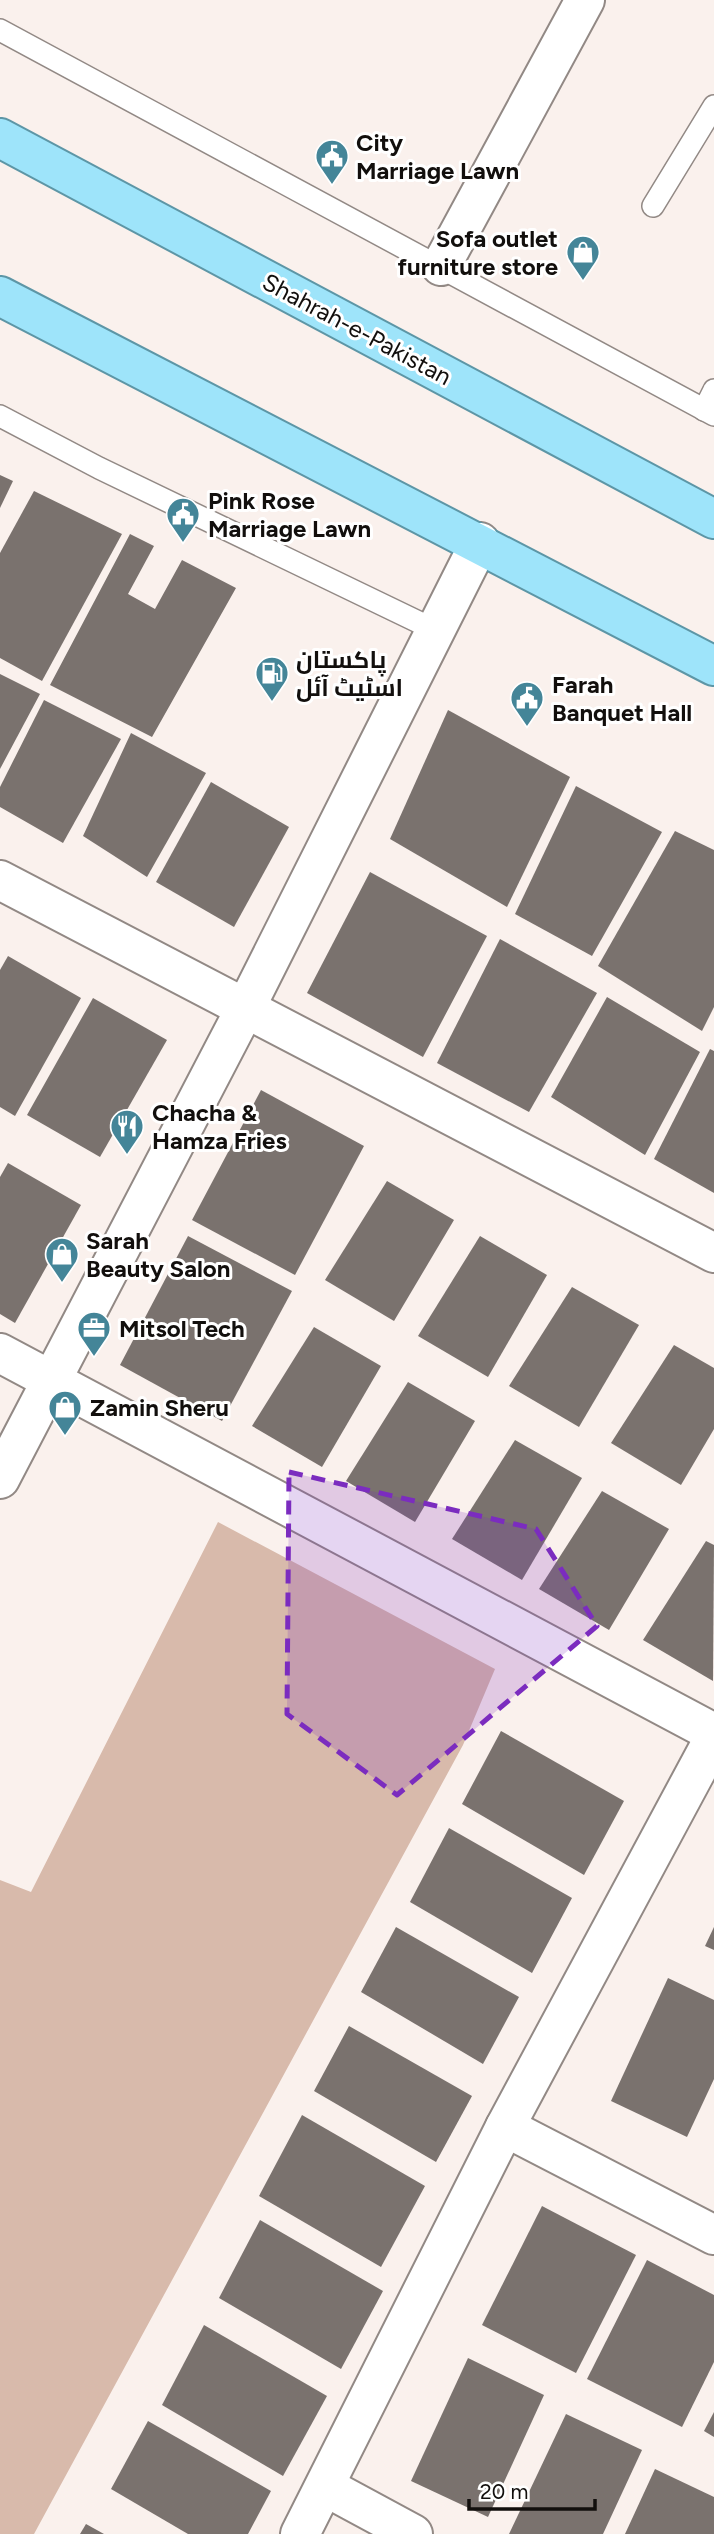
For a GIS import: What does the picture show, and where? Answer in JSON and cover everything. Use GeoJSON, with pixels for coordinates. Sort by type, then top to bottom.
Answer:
{"type":"FeatureCollection","features":[{"type":"Feature","properties":{"kind":"highway","name":"Shahrah-e-Pakistan"},"geometry":{"type":"LineString","coordinates":[[0,138],[714,519]]}},
{"type":"Feature","properties":{"kind":"highway"},"geometry":{"type":"LineString","coordinates":[[0,296],[480,542],[714,666]]}},
{"type":"Feature","properties":{"kind":"street"},"geometry":{"type":"LineString","coordinates":[[440,265],[585,0]]}},
{"type":"Feature","properties":{"kind":"street"},"geometry":{"type":"LineString","coordinates":[[0,1479],[54,1381],[245,1009],[480,542]]}},
{"type":"Feature","properties":{"kind":"street"},"geometry":{"type":"LineString","coordinates":[[0,880],[714,1253]]}},
{"type":"Feature","properties":{"kind":"street"},"geometry":{"type":"LineString","coordinates":[[0,1353],[714,1735],[505,2127],[300,2534]]}},
{"type":"Feature","properties":{"kind":"street"},"geometry":{"type":"LineString","coordinates":[[505,2127],[714,2235]]}},
{"type":"Feature","properties":{"kind":"street"},"geometry":{"type":"LineString","coordinates":[[326,2487],[414,2534]]}},
{"type":"Feature","properties":{"kind":"lane"},"geometry":{"type":"LineString","coordinates":[[0,30],[709,412],[714,390]]}},
{"type":"Feature","properties":{"kind":"lane"},"geometry":{"type":"LineString","coordinates":[[653,206],[714,106]]}},
{"type":"Feature","properties":{"kind":"lane"},"geometry":{"type":"LineString","coordinates":[[0,416],[99,468],[435,630]]}},
{"type":"Feature","properties":{"kind":"highlighted area"},"geometry":{"type":"Polygon","coordinates":[[[289,1472],[536,1529],[597,1626],[397,1795],[287,1714],[289,1472]]]}},
{"type":"Feature","properties":{"kind":"shaded area"},"geometry":{"type":"Polygon","coordinates":[[[218,1522],[495,1669],[463,1745],[34,2534],[0,2534],[0,1880],[31,1892],[218,1522]]]}},
{"type":"Feature","properties":{"kind":"building"},"geometry":{"type":"Polygon","coordinates":[[[0,475],[13,481],[0,508],[0,475]]]}},
{"type":"Feature","properties":{"kind":"building"},"geometry":{"type":"Polygon","coordinates":[[[34,491],[122,534],[42,681],[0,658],[0,553],[34,491]]]}},
{"type":"Feature","properties":{"kind":"building"},"geometry":{"type":"Polygon","coordinates":[[[130,534],[154,546],[128,594],[155,609],[182,560],[236,588],[152,737],[50,685],[130,534]]]}},
{"type":"Feature","properties":{"kind":"building"},"geometry":{"type":"Polygon","coordinates":[[[0,674],[40,694],[0,769],[0,674]]]}},
{"type":"Feature","properties":{"kind":"building"},"geometry":{"type":"Polygon","coordinates":[[[44,700],[121,739],[63,843],[0,807],[0,787],[44,700]]]}},
{"type":"Feature","properties":{"kind":"building"},"geometry":{"type":"Polygon","coordinates":[[[448,710],[570,777],[507,907],[390,839],[448,710]]]}},
{"type":"Feature","properties":{"kind":"building"},"geometry":{"type":"Polygon","coordinates":[[[131,733],[206,773],[147,877],[83,836],[131,733]]]}},
{"type":"Feature","properties":{"kind":"building"},"geometry":{"type":"Polygon","coordinates":[[[211,782],[289,827],[234,927],[156,882],[211,782]]]}},
{"type":"Feature","properties":{"kind":"building"},"geometry":{"type":"Polygon","coordinates":[[[576,786],[662,832],[592,956],[515,914],[576,786]]]}},
{"type":"Feature","properties":{"kind":"building"},"geometry":{"type":"Polygon","coordinates":[[[675,831],[714,850],[714,1007],[702,1031],[598,966],[675,831]]]}},
{"type":"Feature","properties":{"kind":"building"},"geometry":{"type":"Polygon","coordinates":[[[370,872],[487,936],[423,1057],[307,993],[370,872]]]}},
{"type":"Feature","properties":{"kind":"building"},"geometry":{"type":"Polygon","coordinates":[[[500,939],[597,993],[529,1112],[437,1063],[500,939]]]}},
{"type":"Feature","properties":{"kind":"building"},"geometry":{"type":"Polygon","coordinates":[[[8,956],[81,998],[15,1116],[0,1107],[0,970],[8,956]]]}},
{"type":"Feature","properties":{"kind":"building"},"geometry":{"type":"Polygon","coordinates":[[[607,997],[700,1052],[645,1155],[551,1097],[607,997]]]}},
{"type":"Feature","properties":{"kind":"building"},"geometry":{"type":"Polygon","coordinates":[[[93,998],[167,1040],[100,1157],[27,1115],[93,998]]]}},
{"type":"Feature","properties":{"kind":"building"},"geometry":{"type":"Polygon","coordinates":[[[710,1049],[714,1051],[714,1193],[654,1159],[710,1049]]]}},
{"type":"Feature","properties":{"kind":"building"},"geometry":{"type":"Polygon","coordinates":[[[261,1090],[364,1146],[295,1275],[192,1220],[261,1090]]]}},
{"type":"Feature","properties":{"kind":"building"},"geometry":{"type":"Polygon","coordinates":[[[8,1163],[81,1205],[15,1323],[0,1314],[0,1177],[8,1163]]]}},
{"type":"Feature","properties":{"kind":"building"},"geometry":{"type":"Polygon","coordinates":[[[387,1181],[454,1220],[394,1321],[325,1280],[387,1181]]]}},
{"type":"Feature","properties":{"kind":"building"},"geometry":{"type":"Polygon","coordinates":[[[188,1236],[292,1291],[222,1421],[120,1365],[188,1236]]]}},
{"type":"Feature","properties":{"kind":"building"},"geometry":{"type":"Polygon","coordinates":[[[480,1236],[547,1275],[488,1377],[418,1336],[480,1236]]]}},
{"type":"Feature","properties":{"kind":"building"},"geometry":{"type":"Polygon","coordinates":[[[572,1287],[639,1325],[579,1427],[509,1386],[572,1287]]]}},
{"type":"Feature","properties":{"kind":"building"},"geometry":{"type":"Polygon","coordinates":[[[314,1327],[381,1366],[322,1467],[252,1426],[314,1327]]]}},
{"type":"Feature","properties":{"kind":"building"},"geometry":{"type":"Polygon","coordinates":[[[674,1345],[714,1368],[714,1429],[681,1485],[611,1443],[674,1345]]]}},
{"type":"Feature","properties":{"kind":"building"},"geometry":{"type":"Polygon","coordinates":[[[408,1382],[475,1421],[415,1522],[346,1481],[408,1382]]]}},
{"type":"Feature","properties":{"kind":"building"},"geometry":{"type":"Polygon","coordinates":[[[515,1440],[582,1478],[522,1580],[452,1539],[515,1440]]]}},
{"type":"Feature","properties":{"kind":"building"},"geometry":{"type":"Polygon","coordinates":[[[602,1491],[669,1529],[609,1630],[539,1589],[602,1491]]]}},
{"type":"Feature","properties":{"kind":"building"},"geometry":{"type":"Polygon","coordinates":[[[706,1541],[714,1545],[713,1681],[643,1640],[706,1541]]]}},
{"type":"Feature","properties":{"kind":"building"},"geometry":{"type":"Polygon","coordinates":[[[501,1731],[624,1801],[584,1875],[462,1804],[501,1731]]]}},
{"type":"Feature","properties":{"kind":"building"},"geometry":{"type":"Polygon","coordinates":[[[449,1828],[572,1898],[532,1973],[410,1902],[449,1828]]]}},
{"type":"Feature","properties":{"kind":"building"},"geometry":{"type":"Polygon","coordinates":[[[396,1927],[519,1997],[483,2064],[361,1992],[396,1927]]]}},
{"type":"Feature","properties":{"kind":"building"},"geometry":{"type":"Polygon","coordinates":[[[714,1927],[714,1950],[705,1946],[714,1927]]]}},
{"type":"Feature","properties":{"kind":"building"},"geometry":{"type":"Polygon","coordinates":[[[668,1978],[714,2000],[714,2079],[687,2137],[611,2101],[668,1978]]]}},
{"type":"Feature","properties":{"kind":"building"},"geometry":{"type":"Polygon","coordinates":[[[349,2026],[472,2096],[436,2162],[314,2091],[349,2026]]]}},
{"type":"Feature","properties":{"kind":"building"},"geometry":{"type":"Polygon","coordinates":[[[302,2115],[425,2186],[381,2267],[259,2196],[302,2115]]]}},
{"type":"Feature","properties":{"kind":"building"},"geometry":{"type":"Polygon","coordinates":[[[542,2206],[636,2255],[576,2373],[482,2325],[542,2206]]]}},
{"type":"Feature","properties":{"kind":"building"},"geometry":{"type":"Polygon","coordinates":[[[260,2220],[383,2291],[341,2369],[219,2298],[260,2220]]]}},
{"type":"Feature","properties":{"kind":"building"},"geometry":{"type":"Polygon","coordinates":[[[647,2260],[714,2295],[714,2362],[682,2427],[587,2379],[647,2260]]]}},
{"type":"Feature","properties":{"kind":"building"},"geometry":{"type":"Polygon","coordinates":[[[204,2325],[327,2396],[283,2476],[162,2405],[204,2325]]]}},
{"type":"Feature","properties":{"kind":"building"},"geometry":{"type":"Polygon","coordinates":[[[468,2358],[544,2395],[488,2517],[411,2481],[468,2358]]]}},
{"type":"Feature","properties":{"kind":"building"},"geometry":{"type":"Polygon","coordinates":[[[714,2412],[714,2437],[704,2431],[714,2412]]]}},
{"type":"Feature","properties":{"kind":"building"},"geometry":{"type":"Polygon","coordinates":[[[566,2414],[642,2450],[603,2534],[509,2534],[566,2414]]]}},
{"type":"Feature","properties":{"kind":"building"},"geometry":{"type":"Polygon","coordinates":[[[148,2421],[271,2491],[248,2534],[188,2534],[111,2489],[148,2421]]]}},
{"type":"Feature","properties":{"kind":"building"},"geometry":{"type":"Polygon","coordinates":[[[655,2469],[714,2497],[714,2534],[625,2534],[655,2469]]]}},
{"type":"Feature","properties":{"kind":"building"},"geometry":{"type":"Polygon","coordinates":[[[86,2524],[104,2534],[80,2534],[86,2524]]]}},
{"type":"Feature","properties":{"kind":"place","name":"City Marriage Lawn"},"geometry":{"type":"Point","coordinates":[332,186]}},
{"type":"Feature","properties":{"kind":"place","name":"Sofa outlet furniture store"},"geometry":{"type":"Point","coordinates":[583,282]}},
{"type":"Feature","properties":{"kind":"place","name":"Pink Rose Marriage Lawn"},"geometry":{"type":"Point","coordinates":[183,544]}},
{"type":"Feature","properties":{"kind":"place","name":"پاکستان اسٹیٹ آئل"},"geometry":{"type":"Point","coordinates":[272,703]}},
{"type":"Feature","properties":{"kind":"place","name":"Farah Banquet Hall"},"geometry":{"type":"Point","coordinates":[527,728]}},
{"type":"Feature","properties":{"kind":"place","name":"Chacha & Hamza Fries"},"geometry":{"type":"Point","coordinates":[127,1156]}},
{"type":"Feature","properties":{"kind":"place","name":"Sarah Beauty Salon"},"geometry":{"type":"Point","coordinates":[62,1284]}},
{"type":"Feature","properties":{"kind":"place","name":"Mitsol Tech"},"geometry":{"type":"Point","coordinates":[94,1358]}},
{"type":"Feature","properties":{"kind":"place","name":"Zamin Sheru"},"geometry":{"type":"Point","coordinates":[65,1437]}}]}
